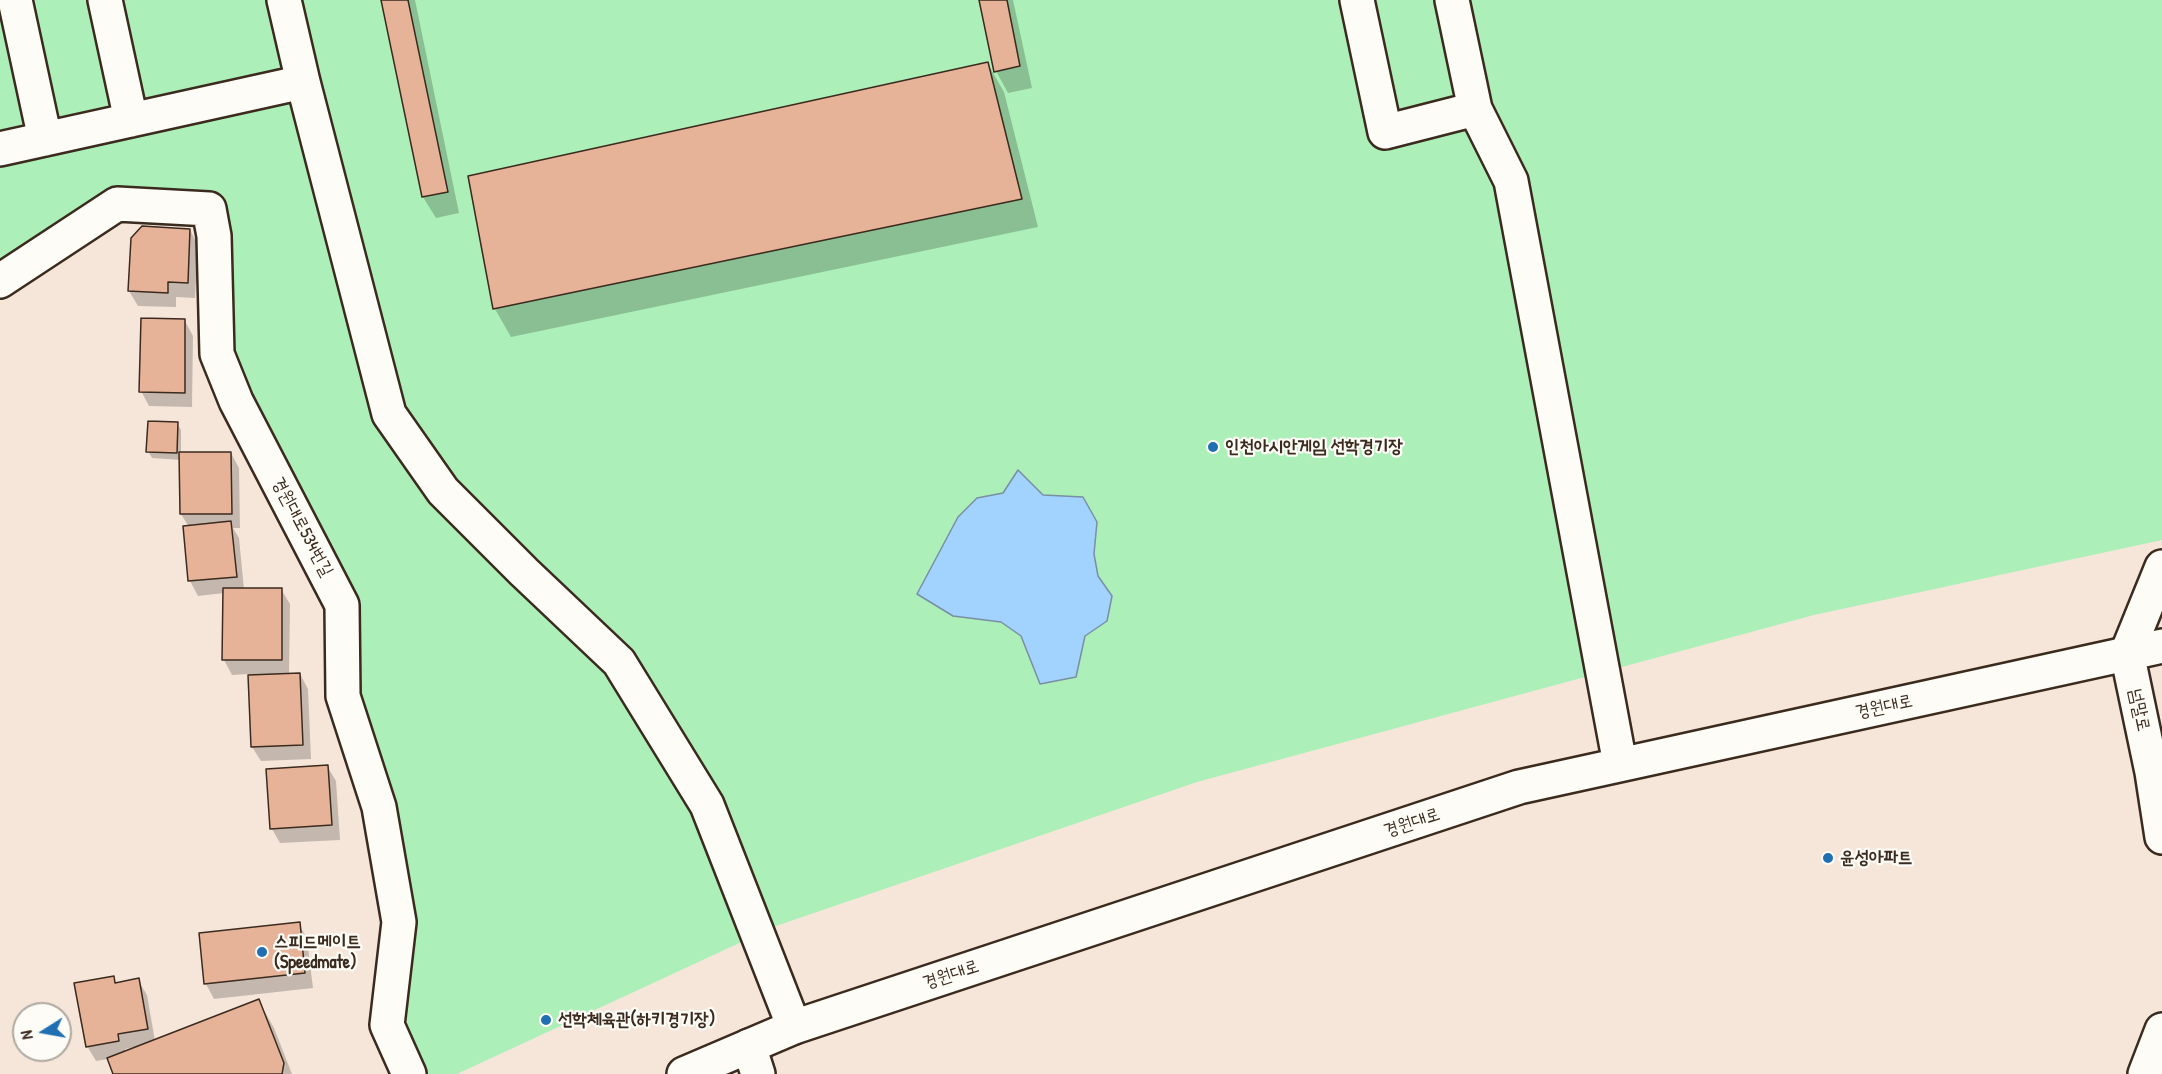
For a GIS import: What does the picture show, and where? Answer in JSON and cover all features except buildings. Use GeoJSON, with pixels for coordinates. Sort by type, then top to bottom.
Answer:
{"type":"FeatureCollection","features":[{"type":"Feature","properties":{"kind":"main road"},"geometry":{"type":"LineString","coordinates":[[15,0],[45,139]]}},
{"type":"Feature","properties":{"kind":"main road"},"geometry":{"type":"LineString","coordinates":[[105,0],[131,120]]}},
{"type":"Feature","properties":{"kind":"main road"},"geometry":{"type":"LineString","coordinates":[[284,0],[389,414],[443,491],[619,662],[707,805],[794,1027]]}},
{"type":"Feature","properties":{"kind":"main road"},"geometry":{"type":"LineString","coordinates":[[1357,0],[1385,132],[1475,109]]}},
{"type":"Feature","properties":{"kind":"main road"},"geometry":{"type":"LineString","coordinates":[[1452,0],[1475,109],[1511,181],[1620,764]]}},
{"type":"Feature","properties":{"kind":"main road"},"geometry":{"type":"LineString","coordinates":[[0,149],[303,82]]}},
{"type":"Feature","properties":{"kind":"main road","name":"경원대로534번길"},"geometry":{"type":"LineString","coordinates":[[0,280],[117,204],[208,209],[214,236],[217,354],[236,401],[342,605],[343,696],[379,807],[399,922],[387,1025],[409,1074]]}},
{"type":"Feature","properties":{"kind":"main road"},"geometry":{"type":"LineString","coordinates":[[2127,654],[2162,567]]}},
{"type":"Feature","properties":{"kind":"main road","name":"경원대로"},"geometry":{"type":"LineString","coordinates":[[684,1074],[753,1060],[794,1027],[1519,787],[2162,646]]}},
{"type":"Feature","properties":{"kind":"main road","name":"넘말로"},"geometry":{"type":"LineString","coordinates":[[2127,654],[2152,772],[2162,837]]}},
{"type":"Feature","properties":{"kind":"main road"},"geometry":{"type":"LineString","coordinates":[[2145,1074],[2162,1030]]}},
{"type":"Feature","properties":{"kind":"green space","name":"인천아시안게임 선학경기장"},"geometry":{"type":"Polygon","coordinates":[[[0,0],[2162,0],[2162,540],[1814,615],[1197,782],[776,926],[457,1074],[409,1074],[387,1025],[399,922],[342,605],[217,354],[208,209],[117,204],[0,281],[0,0]]]}},
{"type":"Feature","properties":{"kind":"water"},"geometry":{"type":"Polygon","coordinates":[[[1018,470],[1043,495],[1083,497],[1097,522],[1094,554],[1098,576],[1112,596],[1107,621],[1085,636],[1076,677],[1040,684],[1021,636],[1001,622],[953,616],[917,594],[958,517],[977,498],[1003,493],[1018,470]]]}},
{"type":"Feature","properties":{"kind":"place","name":"인천아시안게임 선학경기장"},"geometry":{"type":"Point","coordinates":[1213,447]}},
{"type":"Feature","properties":{"kind":"place","name":"윤성아파트"},"geometry":{"type":"Point","coordinates":[1828,858]}},
{"type":"Feature","properties":{"kind":"place","name":"스피드메이트 (Speedmate)"},"geometry":{"type":"Point","coordinates":[262,952]}},
{"type":"Feature","properties":{"kind":"place","name":"선학체육관(하키경기장)"},"geometry":{"type":"Point","coordinates":[546,1020]}}]}
